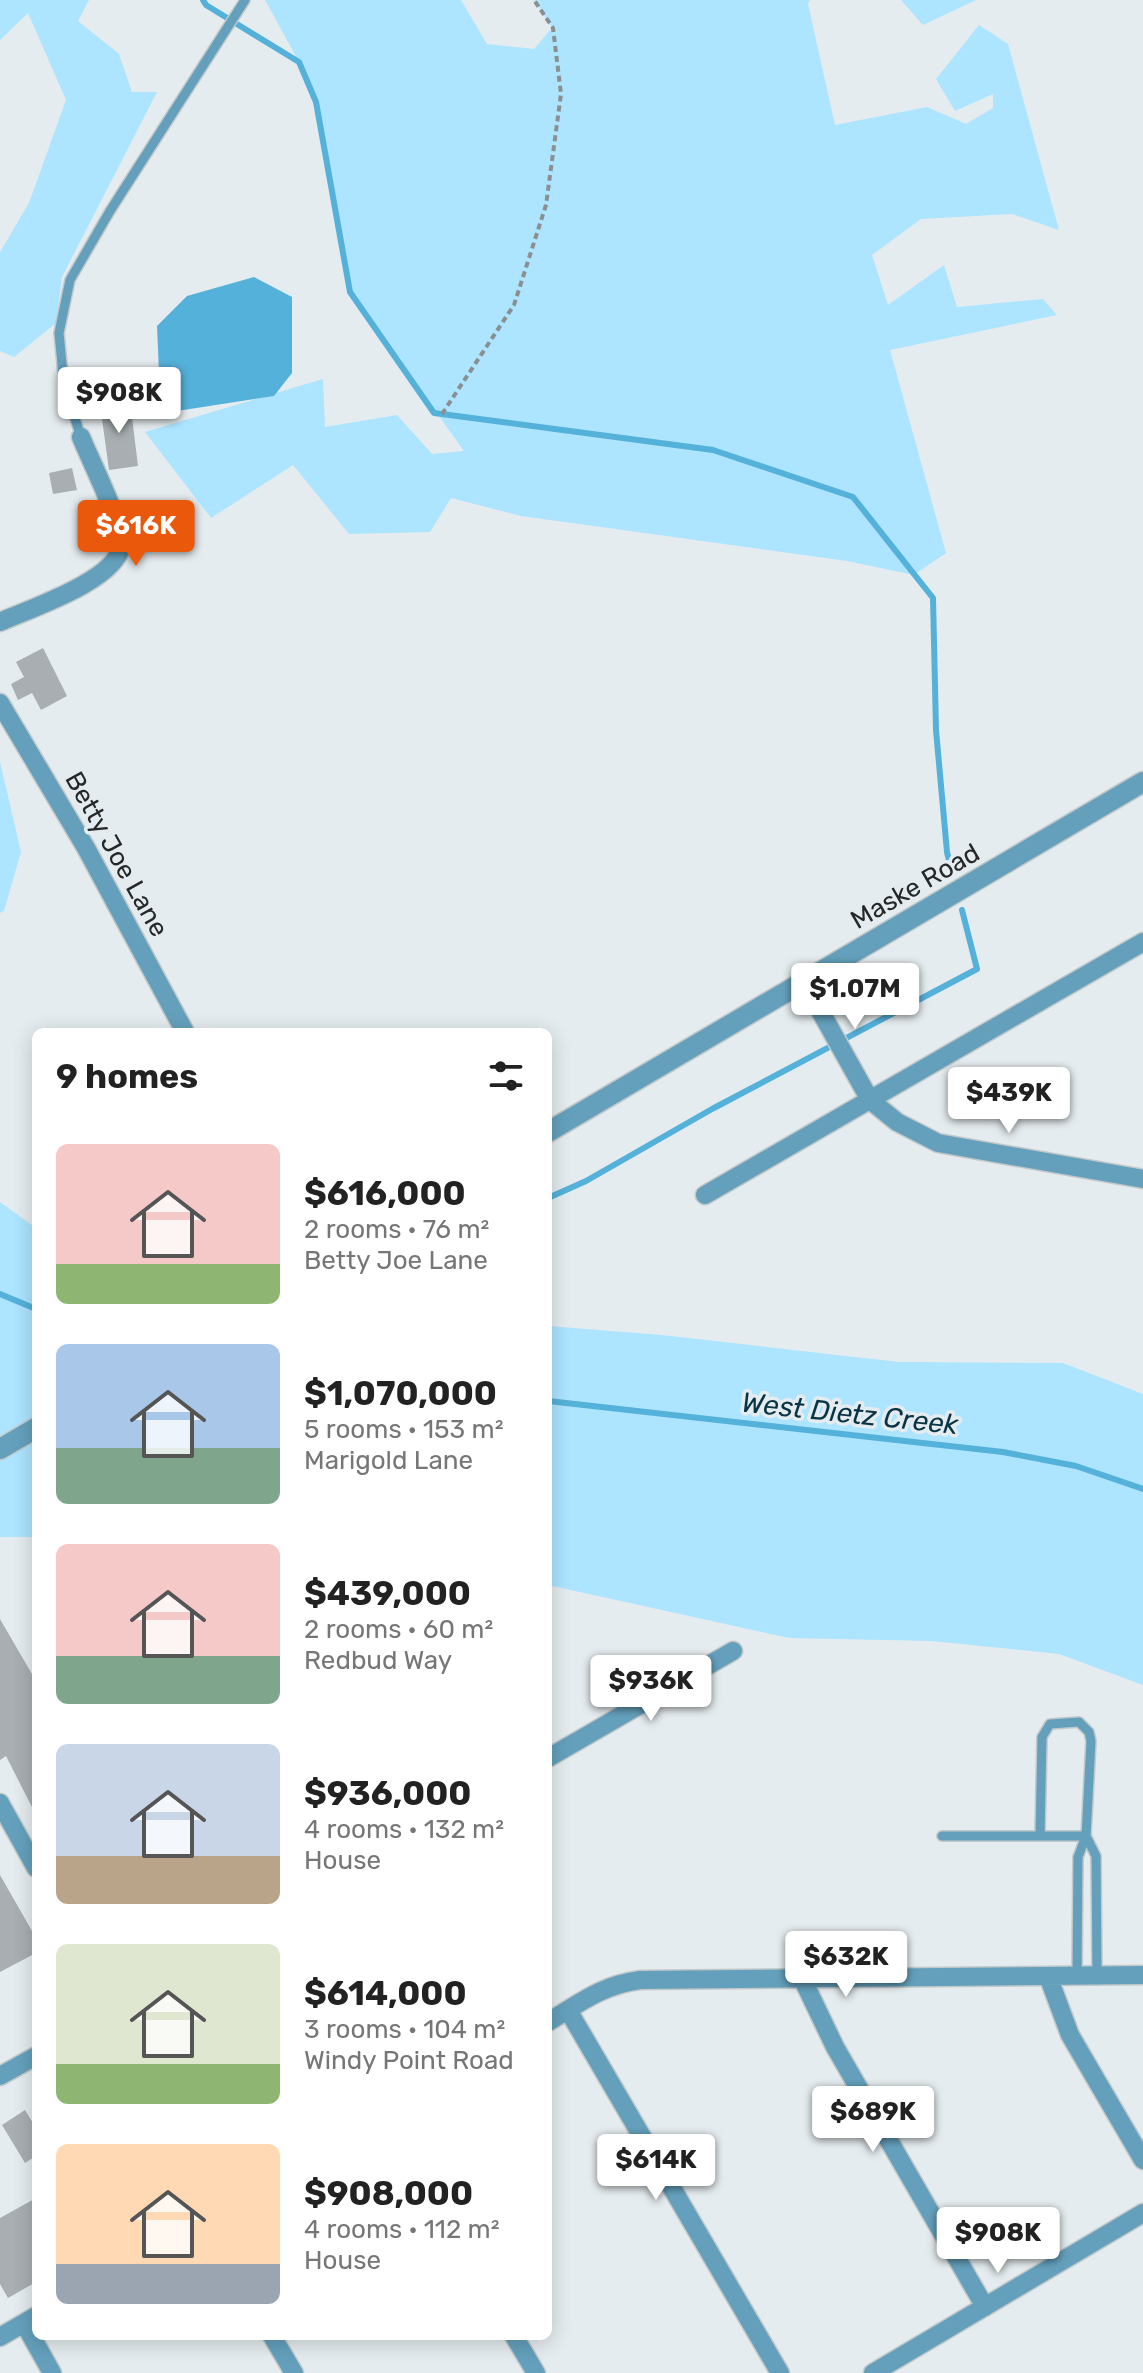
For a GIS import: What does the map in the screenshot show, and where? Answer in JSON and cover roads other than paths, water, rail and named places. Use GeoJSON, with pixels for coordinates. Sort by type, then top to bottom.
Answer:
{"type":"FeatureCollection","features":[{"type":"Feature","properties":{"kind":"street"},"geometry":{"type":"LineString","coordinates":[[0,622],[89,582],[117,559],[121,543],[111,509],[81,437]]}},
{"type":"Feature","properties":{"kind":"street","name":"Betty Joe Lane"},"geometry":{"type":"LineString","coordinates":[[0,703],[86,848],[183,1028]]}},
{"type":"Feature","properties":{"kind":"street","name":"Maske Road"},"geometry":{"type":"LineString","coordinates":[[552,1130],[1143,782]]}},
{"type":"Feature","properties":{"kind":"street"},"geometry":{"type":"LineString","coordinates":[[705,1195],[1143,942]]}},
{"type":"Feature","properties":{"kind":"street"},"geometry":{"type":"LineString","coordinates":[[804,982],[870,1100],[897,1122],[938,1143],[1143,1179]]}},
{"type":"Feature","properties":{"kind":"street"},"geometry":{"type":"LineString","coordinates":[[0,1449],[32,1430]]}},
{"type":"Feature","properties":{"kind":"street"},"geometry":{"type":"LineString","coordinates":[[552,1756],[733,1651]]}},
{"type":"Feature","properties":{"kind":"street"},"geometry":{"type":"LineString","coordinates":[[0,1803],[32,1861]]}},
{"type":"Feature","properties":{"kind":"street"},"geometry":{"type":"LineString","coordinates":[[552,2020],[616,1983],[640,1980],[1143,1975]]}},
{"type":"Feature","properties":{"kind":"street"},"geometry":{"type":"LineString","coordinates":[[1048,1976],[1070,2035],[1143,2160]]}},
{"type":"Feature","properties":{"kind":"street"},"geometry":{"type":"LineString","coordinates":[[802,1978],[835,2047],[985,2307]]}},
{"type":"Feature","properties":{"kind":"street"},"geometry":{"type":"LineString","coordinates":[[568,2010],[780,2373]]}},
{"type":"Feature","properties":{"kind":"street"},"geometry":{"type":"LineString","coordinates":[[0,2076],[32,2058]]}},
{"type":"Feature","properties":{"kind":"street"},"geometry":{"type":"LineString","coordinates":[[873,2373],[1143,2213]]}},
{"type":"Feature","properties":{"kind":"street"},"geometry":{"type":"LineString","coordinates":[[0,2337],[30,2320]]}},
{"type":"Feature","properties":{"kind":"street"},"geometry":{"type":"LineString","coordinates":[[38,2340],[52,2373]]}},
{"type":"Feature","properties":{"kind":"street"},"geometry":{"type":"LineString","coordinates":[[274,2340],[294,2373]]}},
{"type":"Feature","properties":{"kind":"street"},"geometry":{"type":"LineString","coordinates":[[516,2340],[536,2373]]}},
{"type":"Feature","properties":{"kind":"lane"},"geometry":{"type":"LineString","coordinates":[[81,437],[64,385],[59,333],[70,280],[110,211],[245,0]]}},
{"type":"Feature","properties":{"kind":"lane"},"geometry":{"type":"LineString","coordinates":[[1040,1836],[1042,1737],[1050,1724],[1079,1722],[1089,1732],[1091,1741],[1086,1836],[1078,1857],[1077,1976]]}},
{"type":"Feature","properties":{"kind":"lane"},"geometry":{"type":"LineString","coordinates":[[942,1836],[1086,1836]]}},
{"type":"Feature","properties":{"kind":"lane"},"geometry":{"type":"LineString","coordinates":[[1086,1836],[1096,1856],[1097,1975]]}},
{"type":"Feature","properties":{"kind":"waterway"},"geometry":{"type":"LineString","coordinates":[[203,0],[206,5],[299,62],[316,102],[350,292],[434,413],[713,450],[853,497],[933,598],[936,730],[947,852],[952,873]]}},
{"type":"Feature","properties":{"kind":"waterway"},"geometry":{"type":"LineString","coordinates":[[552,1196],[586,1181],[712,1109],[977,969],[962,910]]}},
{"type":"Feature","properties":{"kind":"waterway","name":"West Dietz Creek"},"geometry":{"type":"LineString","coordinates":[[0,1294],[32,1307]]}},
{"type":"Feature","properties":{"kind":"waterway","name":"West Dietz Creek"},"geometry":{"type":"LineString","coordinates":[[552,1401],[1003,1452],[1076,1466],[1143,1489]]}}]}
